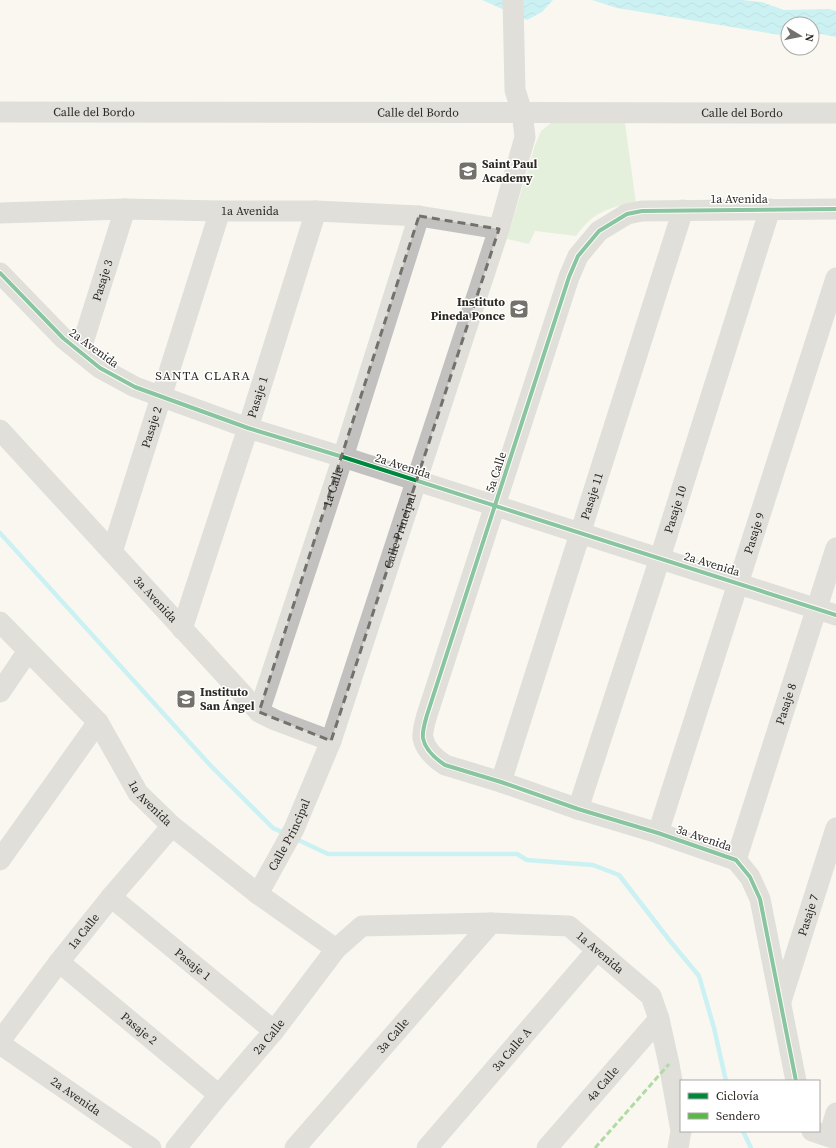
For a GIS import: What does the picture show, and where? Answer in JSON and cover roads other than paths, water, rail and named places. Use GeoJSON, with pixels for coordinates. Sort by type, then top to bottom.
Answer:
{"type":"FeatureCollection","features":[{"type":"Feature","properties":{"kind":"street","name":"Calle Principal"},"geometry":{"type":"LineString","coordinates":[[258,894],[294,829],[330,741],[500,229],[525,137],[522,112],[515,90],[513,0]]}},
{"type":"Feature","properties":{"kind":"street","name":"Calle del Bordo"},"geometry":{"type":"LineString","coordinates":[[0,112],[836,113]]}},
{"type":"Feature","properties":{"kind":"street","name":"1a Avenida"},"geometry":{"type":"LineString","coordinates":[[0,213],[125,209],[316,211],[419,216],[500,229]]}},
{"type":"Feature","properties":{"kind":"street","name":"Pasaje 3"},"geometry":{"type":"LineString","coordinates":[[80,352],[125,209]]}},
{"type":"Feature","properties":{"kind":"street","name":"Pasaje 10"},"geometry":{"type":"LineString","coordinates":[[578,809],[660,558],[770,209]]}},
{"type":"Feature","properties":{"kind":"street","name":"1a Avenida"},"geometry":{"type":"LineString","coordinates":[[642,211],[836,209]]}},
{"type":"Feature","properties":{"kind":"street","name":"Pasaje 11"},"geometry":{"type":"LineString","coordinates":[[501,782],[683,210]]}},
{"type":"Feature","properties":{"kind":"street","name":"Pasaje 2"},"geometry":{"type":"LineString","coordinates":[[112,552],[220,211]]}},
{"type":"Feature","properties":{"kind":"street","name":"Pasaje 1"},"geometry":{"type":"LineString","coordinates":[[182,628],[248,428],[316,211]]}},
{"type":"Feature","properties":{"kind":"street","name":"5a Calle"},"geometry":{"type":"LineString","coordinates":[[446,765],[427,748],[423,737],[427,715],[568,277],[578,256],[599,231],[627,214],[642,211]]}},
{"type":"Feature","properties":{"kind":"street","name":"1a Calle"},"geometry":{"type":"LineString","coordinates":[[259,712],[343,457],[419,216]]}},
{"type":"Feature","properties":{"kind":"street","name":"2a Avenida"},"geometry":{"type":"LineString","coordinates":[[0,273],[64,338],[80,352],[100,368],[135,387],[248,428],[826,611]]}},
{"type":"Feature","properties":{"kind":"street","name":"Pasaje 9"},"geometry":{"type":"LineString","coordinates":[[658,833],[739,583],[827,335],[836,278]]}},
{"type":"Feature","properties":{"kind":"street","name":"3a Avenida"},"geometry":{"type":"LineString","coordinates":[[0,430],[259,712],[275,720],[330,741]]}},
{"type":"Feature","properties":{"kind":"street","name":"Pasaje 8"},"geometry":{"type":"LineString","coordinates":[[736,860],[826,611],[836,548]]}},
{"type":"Feature","properties":{"kind":"street","name":"1a Avenida"},"geometry":{"type":"LineString","coordinates":[[0,622],[98,722],[138,793],[172,826],[258,894],[336,949]]}},
{"type":"Feature","properties":{"kind":"street"},"geometry":{"type":"LineString","coordinates":[[0,692],[28,652]]}},
{"type":"Feature","properties":{"kind":"street"},"geometry":{"type":"LineString","coordinates":[[0,860],[98,722]]}},
{"type":"Feature","properties":{"kind":"street","name":"3a Avenida"},"geometry":{"type":"LineString","coordinates":[[446,765],[501,782],[578,809],[658,833],[736,860],[750,877],[760,899],[796,1080]]}},
{"type":"Feature","properties":{"kind":"street","name":"1a Calle"},"geometry":{"type":"LineString","coordinates":[[0,1042],[59,962],[111,897],[172,826]]}},
{"type":"Feature","properties":{"kind":"street","name":"Pasaje 7"},"geometry":{"type":"LineString","coordinates":[[780,1003],[836,828]]}},
{"type":"Feature","properties":{"kind":"street","name":"Pasaje 1"},"geometry":{"type":"LineString","coordinates":[[111,897],[274,1031]]}},
{"type":"Feature","properties":{"kind":"street","name":"1a Avenida"},"geometry":{"type":"LineString","coordinates":[[362,926],[491,923],[568,926],[651,996],[659,1019],[680,1125]]}},
{"type":"Feature","properties":{"kind":"street","name":"3a Calle"},"geometry":{"type":"LineString","coordinates":[[295,1148],[491,923]]}},
{"type":"Feature","properties":{"kind":"street","name":"2a Calle"},"geometry":{"type":"LineString","coordinates":[[176,1148],[274,1031],[336,949],[362,926]]}},
{"type":"Feature","properties":{"kind":"street","name":"3a Calle A"},"geometry":{"type":"LineString","coordinates":[[427,1148],[597,950]]}},
{"type":"Feature","properties":{"kind":"street","name":"Pasaje 2"},"geometry":{"type":"LineString","coordinates":[[59,962],[219,1095]]}},
{"type":"Feature","properties":{"kind":"street","name":"4a Calle"},"geometry":{"type":"LineString","coordinates":[[547,1148],[659,1019]]}},
{"type":"Feature","properties":{"kind":"street","name":"2a Avenida"},"geometry":{"type":"LineString","coordinates":[[0,1042],[151,1148]]}},
{"type":"Feature","properties":{"kind":"street"},"geometry":{"type":"LineString","coordinates":[[826,1135],[836,1113]]}},
{"type":"Feature","properties":{"kind":"street","name":"1a Avenida"},"geometry":{"type":"LineString","coordinates":[[678,1148],[681,1132]]}},
{"type":"Feature","properties":{"kind":"street"},"geometry":{"type":"LineString","coordinates":[[806,1132],[808,1148]]}},
{"type":"Feature","properties":{"kind":"water"},"geometry":{"type":"Polygon","coordinates":[[[482,0],[553,0],[542,12],[527,20],[482,0]]]}},
{"type":"Feature","properties":{"kind":"water"},"geometry":{"type":"Polygon","coordinates":[[[592,0],[742,0],[762,2],[784,10],[829,9],[836,11],[836,37],[820,34],[820,16],[780,16],[780,35],[617,8],[592,0]]]}},
{"type":"Feature","properties":{"kind":"waterway"},"geometry":{"type":"LineString","coordinates":[[0,533],[210,765],[273,828],[286,834]]}},
{"type":"Feature","properties":{"kind":"waterway"},"geometry":{"type":"LineString","coordinates":[[294,838],[328,854],[517,854],[527,860],[593,865],[619,875],[699,976],[714,1028],[726,1080]]}},
{"type":"Feature","properties":{"kind":"waterway"},"geometry":{"type":"LineString","coordinates":[[743,1132],[751,1148]]}},
{"type":"Feature","properties":{"kind":"place","name":"Saint Paul Academy"},"geometry":{"type":"Point","coordinates":[468,171]}},
{"type":"Feature","properties":{"kind":"place","name":"Instituto Pineda Ponce"},"geometry":{"type":"Point","coordinates":[519,309]}},
{"type":"Feature","properties":{"kind":"place","name":"Instituto San Ángel"},"geometry":{"type":"Point","coordinates":[186,699]}},
{"type":"Feature","properties":{"kind":"district","name":"SANTA CLARA"},"geometry":{"type":"Point","coordinates":[203,375]}}]}
